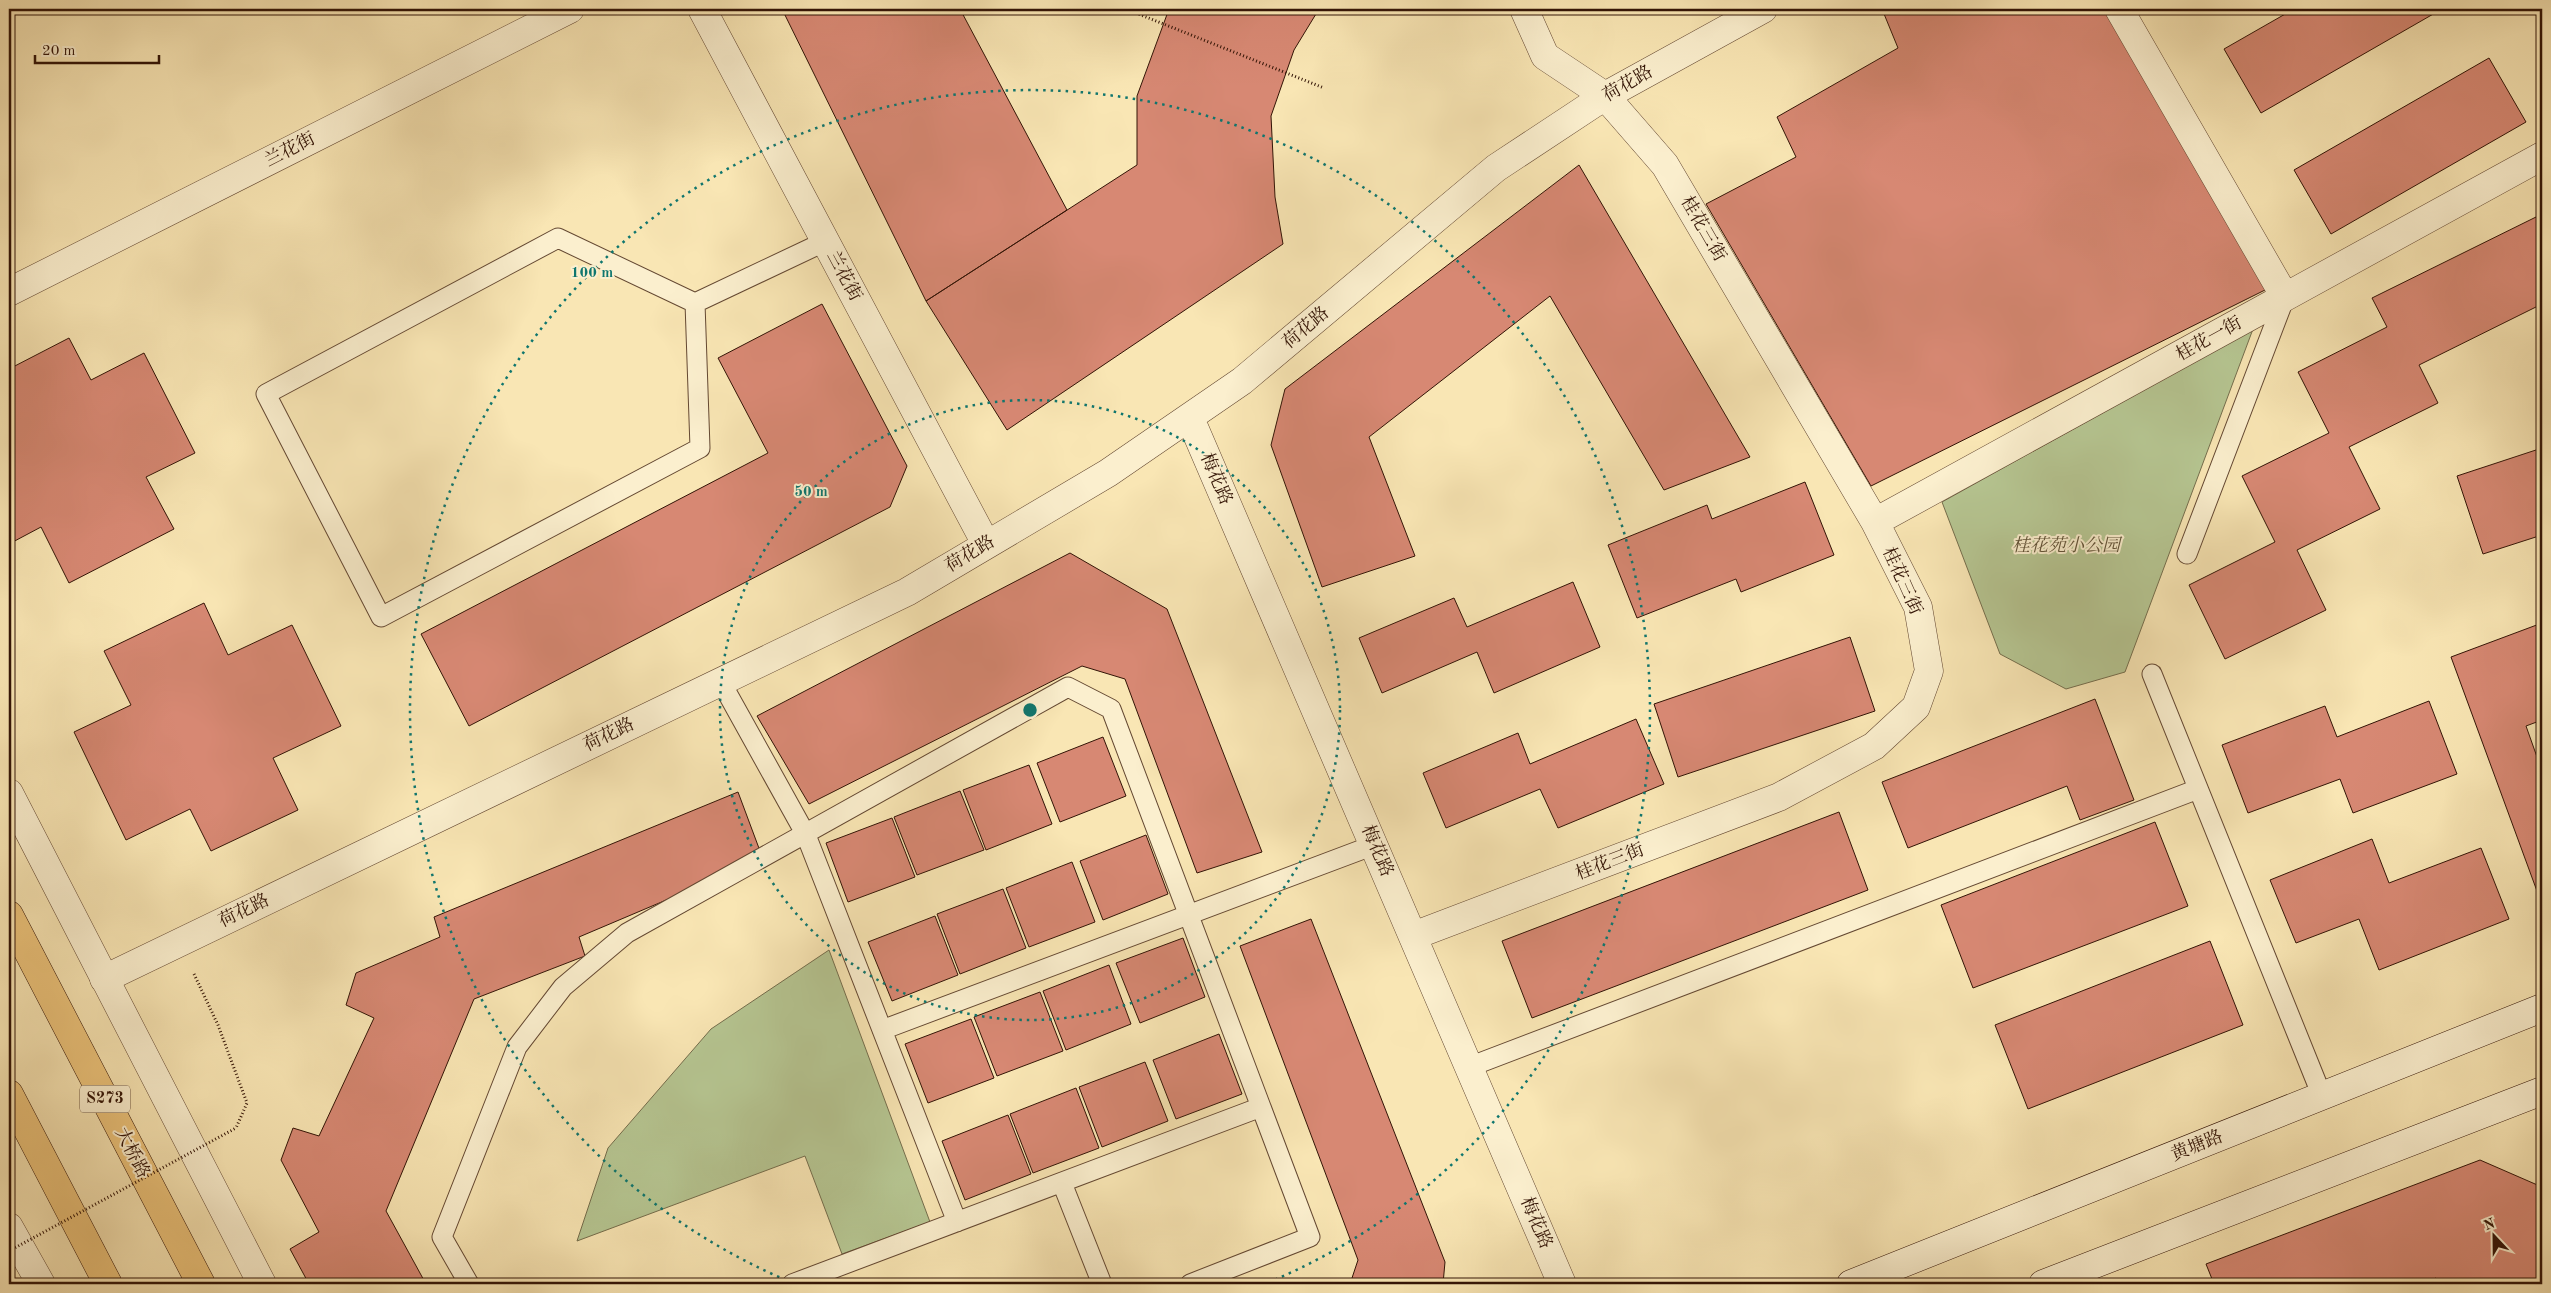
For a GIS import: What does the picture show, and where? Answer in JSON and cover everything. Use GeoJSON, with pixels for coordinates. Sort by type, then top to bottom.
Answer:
{"type":"FeatureCollection","features":[{"type":"Feature","properties":{"kind":"main road","name":"大桥路"},"geometry":{"type":"LineString","coordinates":[[9,915],[201,1284]]}},
{"type":"Feature","properties":{"kind":"main road"},"geometry":{"type":"LineString","coordinates":[[9,1094],[108,1284]]}},
{"type":"Feature","properties":{"kind":"street","name":"兰花街"},"geometry":{"type":"LineString","coordinates":[[9,292],[570,9]]}},
{"type":"Feature","properties":{"kind":"street","name":"兰花街"},"geometry":{"type":"LineString","coordinates":[[702,9],[986,544]]}},
{"type":"Feature","properties":{"kind":"street","name":"桂花三街"},"geometry":{"type":"LineString","coordinates":[[1413,936],[1779,798],[1874,746],[1916,707],[1929,671],[1918,607],[1875,522],[1665,165],[1605,96],[1545,56],[1524,9]]}},
{"type":"Feature","properties":{"kind":"street","name":"荷花路"},"geometry":{"type":"LineString","coordinates":[[104,979],[907,592],[1108,473],[1242,381],[1496,168],[1605,96],[1763,9]]}},
{"type":"Feature","properties":{"kind":"street"},"geometry":{"type":"LineString","coordinates":[[2119,9],[2285,297]]}},
{"type":"Feature","properties":{"kind":"street","name":"桂花一街"},"geometry":{"type":"LineString","coordinates":[[1875,522],[2542,156]]}},
{"type":"Feature","properties":{"kind":"street","name":"梅花路"},"geometry":{"type":"LineString","coordinates":[[1190,418],[1562,1284]]}},
{"type":"Feature","properties":{"kind":"street"},"geometry":{"type":"LineString","coordinates":[[9,793],[262,1284]]}},
{"type":"Feature","properties":{"kind":"street","name":"黄塘路"},"geometry":{"type":"LineString","coordinates":[[1852,1284],[2542,1008]]}},
{"type":"Feature","properties":{"kind":"street"},"geometry":{"type":"LineString","coordinates":[[2043,1284],[2542,1091]]}},
{"type":"Feature","properties":{"kind":"street"},"geometry":{"type":"LineString","coordinates":[[9,1227],[41,1284]]}},
{"type":"Feature","properties":{"kind":"lane"},"geometry":{"type":"LineString","coordinates":[[558,238],[695,303],[700,448],[381,617],[266,394],[558,238]]}},
{"type":"Feature","properties":{"kind":"lane"},"geometry":{"type":"LineString","coordinates":[[695,303],[826,242]]}},
{"type":"Feature","properties":{"kind":"lane"},"geometry":{"type":"LineString","coordinates":[[2187,554],[2285,297]]}},
{"type":"Feature","properties":{"kind":"lane"},"geometry":{"type":"LineString","coordinates":[[2152,674],[2322,1096]]}},
{"type":"Feature","properties":{"kind":"lane"},"geometry":{"type":"LineString","coordinates":[[721,682],[806,835],[956,1222]]}},
{"type":"Feature","properties":{"kind":"lane"},"geometry":{"type":"LineString","coordinates":[[468,1284],[442,1237],[517,1047],[563,987],[627,933],[806,835],[1068,687],[1111,709],[1310,1237],[1190,1284]]}},
{"type":"Feature","properties":{"kind":"lane"},"geometry":{"type":"LineString","coordinates":[[1469,1067],[2198,789]]}},
{"type":"Feature","properties":{"kind":"lane"},"geometry":{"type":"LineString","coordinates":[[882,1030],[1374,845]]}},
{"type":"Feature","properties":{"kind":"lane"},"geometry":{"type":"LineString","coordinates":[[792,1284],[1261,1108]]}},
{"type":"Feature","properties":{"kind":"lane"},"geometry":{"type":"LineString","coordinates":[[1062,1183],[1102,1284]]}},
{"type":"Feature","properties":{"kind":"path"},"geometry":{"type":"LineString","coordinates":[[1126,9],[1324,88]]}},
{"type":"Feature","properties":{"kind":"path"},"geometry":{"type":"LineString","coordinates":[[9,1251],[236,1128],[247,1102],[218,1025],[179,942]]}},
{"type":"Feature","properties":{"kind":"green space","name":"桂花苑小公园"},"geometry":{"type":"Polygon","coordinates":[[[2253,329],[2125,672],[2066,689],[2000,654],[1942,502],[2253,329]]]}},
{"type":"Feature","properties":{"kind":"green space"},"geometry":{"type":"Polygon","coordinates":[[[829,950],[930,1222],[842,1254],[805,1156],[577,1241],[608,1148],[711,1029],[829,950]]]}},
{"type":"Feature","properties":{"kind":"building"},"geometry":{"type":"Polygon","coordinates":[[[782,9],[960,9],[1067,210],[926,301],[782,9]]]}},
{"type":"Feature","properties":{"kind":"building"},"geometry":{"type":"Polygon","coordinates":[[[1169,9],[1319,9],[1294,50],[1271,116],[1275,197],[1283,244],[1007,430],[926,301],[1137,165],[1137,96],[1169,9]]]}},
{"type":"Feature","properties":{"kind":"building"},"geometry":{"type":"Polygon","coordinates":[[[1882,9],[2105,9],[2267,289],[1871,486],[1706,204],[1796,157],[1777,117],[1898,48],[1882,9]]]}},
{"type":"Feature","properties":{"kind":"building"},"geometry":{"type":"Polygon","coordinates":[[[2294,9],[2442,9],[2261,113],[2224,49],[2294,9]]]}},
{"type":"Feature","properties":{"kind":"building"},"geometry":{"type":"Polygon","coordinates":[[[2489,58],[2526,122],[2331,234],[2294,170],[2489,58]]]}},
{"type":"Feature","properties":{"kind":"building"},"geometry":{"type":"Polygon","coordinates":[[[1579,165],[1750,457],[1664,490],[1550,296],[1369,437],[1415,556],[1322,587],[1271,445],[1285,389],[1579,165]]]}},
{"type":"Feature","properties":{"kind":"building"},"geometry":{"type":"Polygon","coordinates":[[[2536,217],[2542,230],[2542,304],[2419,365],[2438,403],[2349,447],[2380,509],[2297,550],[2326,610],[2225,659],[2189,585],[2275,542],[2242,476],[2329,433],[2298,372],[2387,327],[2372,298],[2536,217]]]}},
{"type":"Feature","properties":{"kind":"building"},"geometry":{"type":"Polygon","coordinates":[[[822,304],[907,466],[890,507],[469,726],[421,634],[768,453],[718,358],[822,304]]]}},
{"type":"Feature","properties":{"kind":"building"},"geometry":{"type":"Polygon","coordinates":[[[69,338],[91,380],[144,353],[195,453],[146,477],[174,529],[69,583],[41,527],[9,544],[9,369],[69,338]]]}},
{"type":"Feature","properties":{"kind":"building"},"geometry":{"type":"Polygon","coordinates":[[[2542,448],[2542,535],[2483,554],[2457,476],[2542,448]]]}},
{"type":"Feature","properties":{"kind":"building"},"geometry":{"type":"Polygon","coordinates":[[[1805,482],[1834,555],[1741,592],[1736,579],[1637,618],[1608,545],[1707,505],[1712,519],[1805,482]]]}},
{"type":"Feature","properties":{"kind":"building"},"geometry":{"type":"Polygon","coordinates":[[[1070,553],[1167,609],[1262,852],[1197,873],[1125,679],[1082,666],[809,804],[757,716],[1070,553]]]}},
{"type":"Feature","properties":{"kind":"building"},"geometry":{"type":"Polygon","coordinates":[[[1573,582],[1600,647],[1494,693],[1477,652],[1382,693],[1359,638],[1454,598],[1467,627],[1573,582]]]}},
{"type":"Feature","properties":{"kind":"building"},"geometry":{"type":"Polygon","coordinates":[[[204,603],[228,655],[292,625],[341,726],[273,758],[298,810],[211,851],[190,809],[126,840],[74,732],[131,705],[104,651],[204,603]]]}},
{"type":"Feature","properties":{"kind":"building"},"geometry":{"type":"Polygon","coordinates":[[[2542,623],[2542,720],[2526,726],[2542,771],[2541,902],[2451,657],[2542,623]]]}},
{"type":"Feature","properties":{"kind":"building"},"geometry":{"type":"Polygon","coordinates":[[[1850,637],[1875,711],[1678,777],[1654,704],[1850,637]]]}},
{"type":"Feature","properties":{"kind":"building"},"geometry":{"type":"Polygon","coordinates":[[[2095,699],[2134,800],[2080,820],[2067,786],[1908,848],[1882,782],[2095,699]]]}},
{"type":"Feature","properties":{"kind":"building"},"geometry":{"type":"Polygon","coordinates":[[[2429,701],[2457,774],[2353,813],[2340,779],[2248,813],[2222,745],[2325,706],[2337,737],[2429,701]]]}},
{"type":"Feature","properties":{"kind":"building"},"geometry":{"type":"Polygon","coordinates":[[[1636,719],[1664,784],[1558,828],[1540,789],[1446,828],[1423,773],[1518,733],[1530,764],[1636,719]]]}},
{"type":"Feature","properties":{"kind":"building"},"geometry":{"type":"Polygon","coordinates":[[[1103,737],[1126,796],[1060,822],[1037,763],[1103,737]]]}},
{"type":"Feature","properties":{"kind":"building"},"geometry":{"type":"Polygon","coordinates":[[[1029,765],[1052,824],[986,850],[963,790],[1029,765]]]}},
{"type":"Feature","properties":{"kind":"building"},"geometry":{"type":"Polygon","coordinates":[[[960,791],[984,850],[917,875],[894,817],[960,791]]]}},
{"type":"Feature","properties":{"kind":"building"},"geometry":{"type":"Polygon","coordinates":[[[738,792],[763,859],[579,937],[585,956],[474,999],[386,1211],[426,1284],[309,1284],[290,1249],[319,1232],[281,1160],[293,1128],[319,1136],[374,1018],[346,1005],[356,973],[440,937],[434,917],[738,792]]]}},
{"type":"Feature","properties":{"kind":"building"},"geometry":{"type":"Polygon","coordinates":[[[1839,812],[1868,890],[1532,1018],[1502,941],[1839,812]]]}},
{"type":"Feature","properties":{"kind":"building"},"geometry":{"type":"Polygon","coordinates":[[[892,818],[915,877],[848,902],[826,843],[892,818]]]}},
{"type":"Feature","properties":{"kind":"building"},"geometry":{"type":"Polygon","coordinates":[[[2155,822],[2188,906],[1973,988],[1941,905],[2155,822]]]}},
{"type":"Feature","properties":{"kind":"building"},"geometry":{"type":"Polygon","coordinates":[[[1146,835],[1168,894],[1103,920],[1080,861],[1146,835]]]}},
{"type":"Feature","properties":{"kind":"building"},"geometry":{"type":"Polygon","coordinates":[[[2372,839],[2389,883],[2481,848],[2509,919],[2379,970],[2359,919],[2296,943],[2270,880],[2372,839]]]}},
{"type":"Feature","properties":{"kind":"building"},"geometry":{"type":"Polygon","coordinates":[[[1072,862],[1095,922],[1029,947],[1006,888],[1072,862]]]}},
{"type":"Feature","properties":{"kind":"building"},"geometry":{"type":"Polygon","coordinates":[[[1003,889],[1026,948],[960,974],[937,914],[1003,889]]]}},
{"type":"Feature","properties":{"kind":"building"},"geometry":{"type":"Polygon","coordinates":[[[935,916],[958,975],[892,1001],[868,942],[935,916]]]}},
{"type":"Feature","properties":{"kind":"building"},"geometry":{"type":"Polygon","coordinates":[[[1311,919],[1445,1262],[1443,1284],[1350,1284],[1358,1260],[1240,946],[1311,919]]]}},
{"type":"Feature","properties":{"kind":"building"},"geometry":{"type":"Polygon","coordinates":[[[1183,938],[1205,997],[1140,1023],[1116,963],[1183,938]]]}},
{"type":"Feature","properties":{"kind":"building"},"geometry":{"type":"Polygon","coordinates":[[[2210,941],[2243,1025],[2028,1109],[1995,1025],[2210,941]]]}},
{"type":"Feature","properties":{"kind":"building"},"geometry":{"type":"Polygon","coordinates":[[[1109,965],[1131,1024],[1066,1050],[1043,991],[1109,965]]]}},
{"type":"Feature","properties":{"kind":"building"},"geometry":{"type":"Polygon","coordinates":[[[1040,992],[1063,1051],[997,1076],[974,1017],[1040,992]]]}},
{"type":"Feature","properties":{"kind":"building"},"geometry":{"type":"Polygon","coordinates":[[[971,1019],[994,1078],[928,1103],[905,1044],[971,1019]]]}},
{"type":"Feature","properties":{"kind":"building"},"geometry":{"type":"Polygon","coordinates":[[[1219,1034],[1242,1094],[1176,1119],[1153,1060],[1219,1034]]]}},
{"type":"Feature","properties":{"kind":"building"},"geometry":{"type":"Polygon","coordinates":[[[1145,1062],[1168,1121],[1102,1147],[1079,1087],[1145,1062]]]}},
{"type":"Feature","properties":{"kind":"building"},"geometry":{"type":"Polygon","coordinates":[[[1076,1088],[1099,1148],[1033,1173],[1010,1114],[1076,1088]]]}},
{"type":"Feature","properties":{"kind":"building"},"geometry":{"type":"Polygon","coordinates":[[[1008,1115],[1031,1174],[965,1200],[942,1141],[1008,1115]]]}},
{"type":"Feature","properties":{"kind":"building"},"geometry":{"type":"Polygon","coordinates":[[[2480,1160],[2542,1187],[2542,1284],[2438,1284],[2436,1278],[2420,1284],[2214,1284],[2206,1264],[2480,1160]]]}}]}
